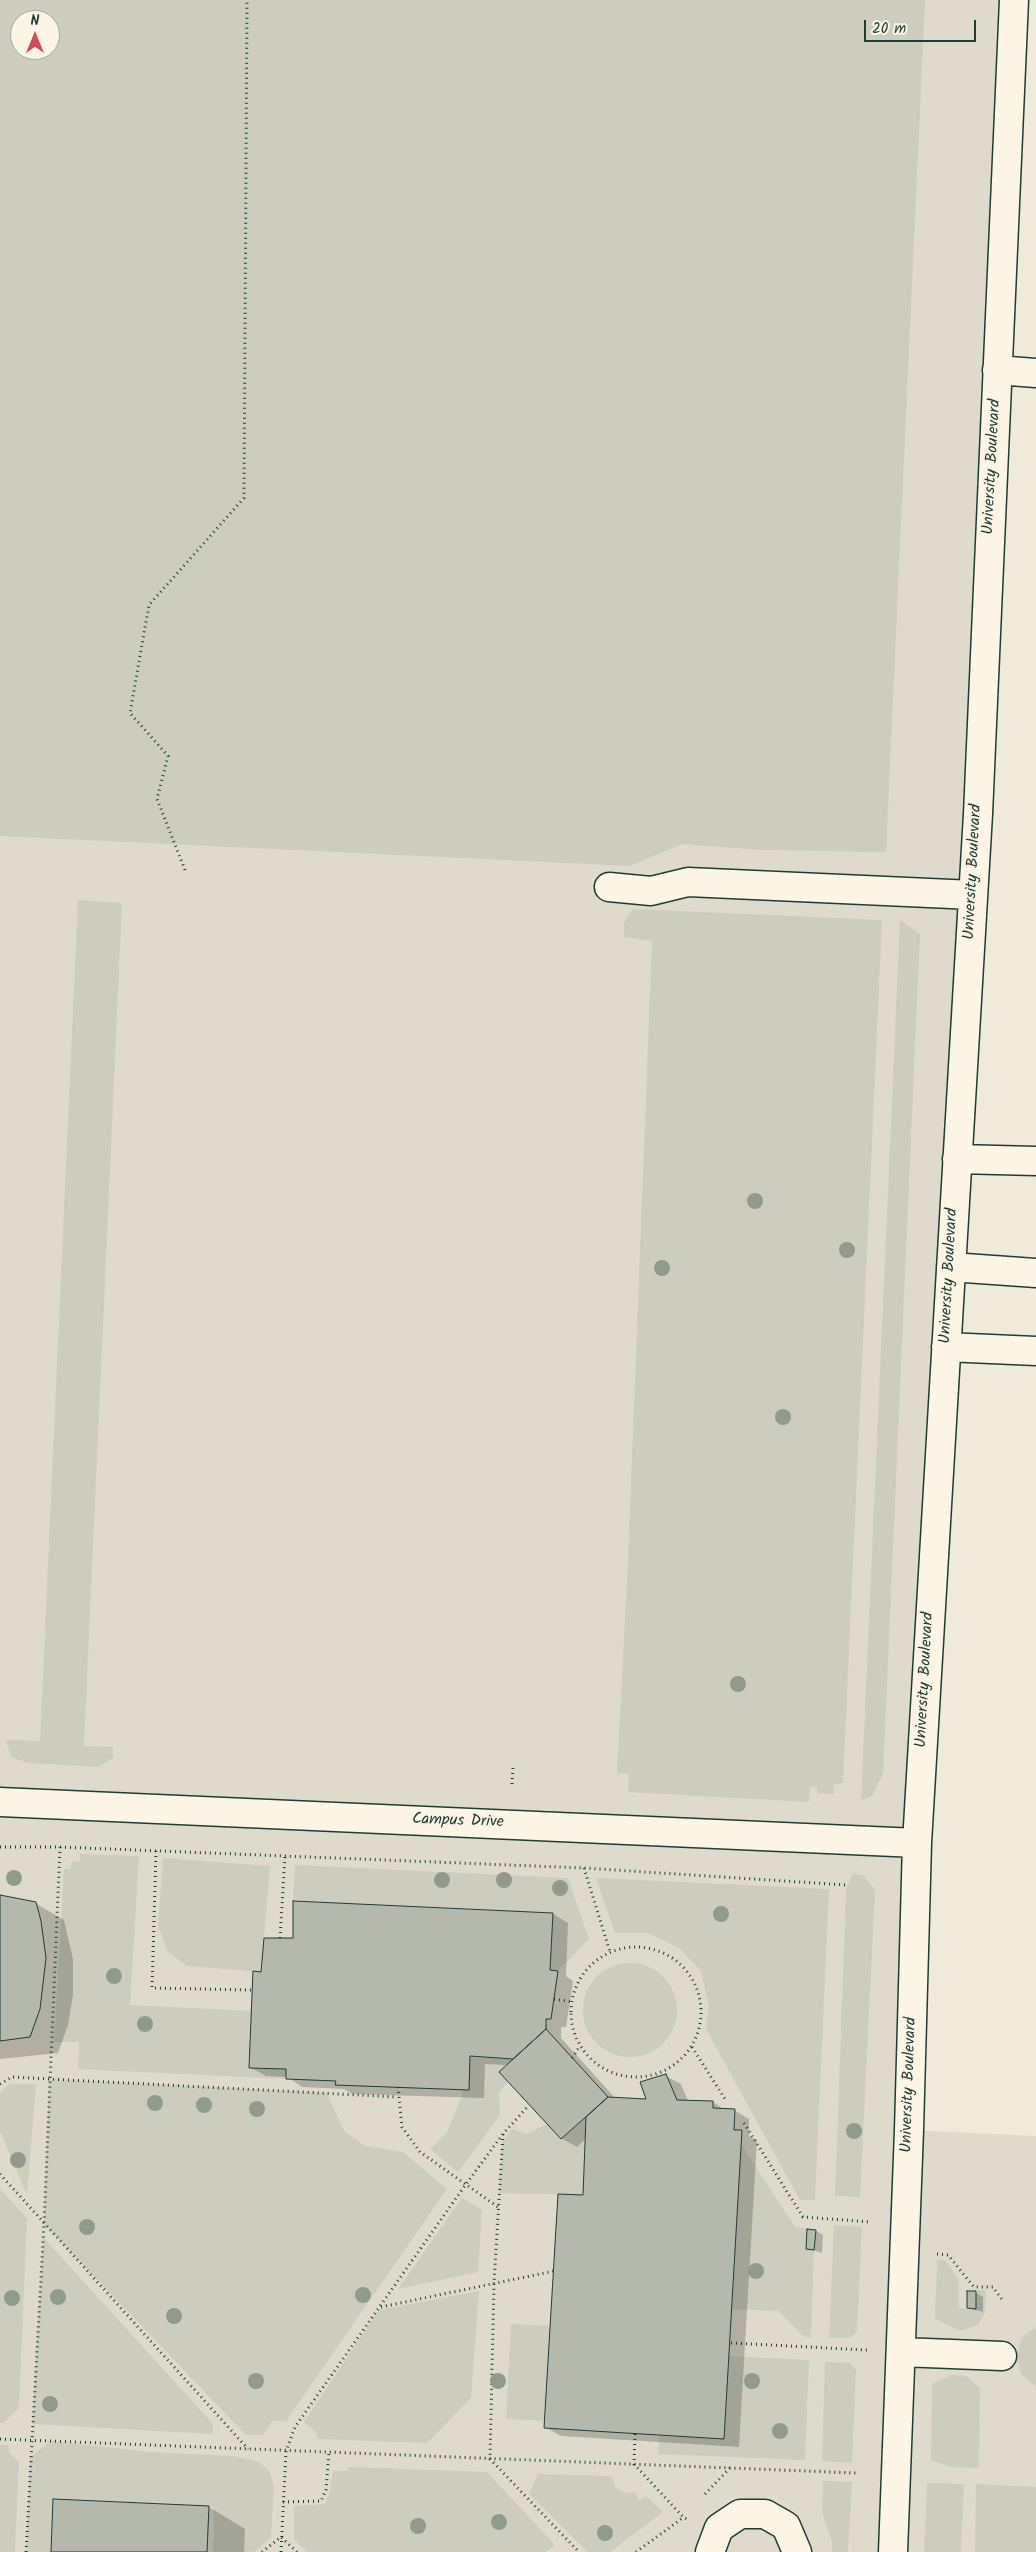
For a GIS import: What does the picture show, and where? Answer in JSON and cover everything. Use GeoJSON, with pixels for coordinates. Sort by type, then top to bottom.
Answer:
{"type":"FeatureCollection","features":[{"type":"Feature","properties":{"kind":"street","name":"University Boulevard"},"geometry":{"type":"LineString","coordinates":[[893,2552],[917,1843],[973,895],[1014,0]]}},
{"type":"Feature","properties":{"kind":"street"},"geometry":{"type":"LineString","coordinates":[[998,370],[1036,373]]}},
{"type":"Feature","properties":{"kind":"street"},"geometry":{"type":"LineString","coordinates":[[609,887],[651,891],[688,882],[973,895]]}},
{"type":"Feature","properties":{"kind":"street"},"geometry":{"type":"LineString","coordinates":[[957,1159],[1036,1161]]}},
{"type":"Feature","properties":{"kind":"street"},"geometry":{"type":"LineString","coordinates":[[951,1267],[1036,1273]]}},
{"type":"Feature","properties":{"kind":"street"},"geometry":{"type":"LineString","coordinates":[[946,1347],[1036,1351]]}},
{"type":"Feature","properties":{"kind":"street","name":"Campus Drive"},"geometry":{"type":"LineString","coordinates":[[0,1802],[917,1843]]}},
{"type":"Feature","properties":{"kind":"street"},"geometry":{"type":"LineString","coordinates":[[901,2352],[1002,2356]]}},
{"type":"Feature","properties":{"kind":"street"},"geometry":{"type":"LineString","coordinates":[[715,2540],[740,2514],[764,2514],[786,2526],[797,2548],[796,2552]]}},
{"type":"Feature","properties":{"kind":"path"},"geometry":{"type":"LineString","coordinates":[[185,870],[157,799],[168,756],[130,713],[150,605],[244,498],[247,0]]}},
{"type":"Feature","properties":{"kind":"path"},"geometry":{"type":"LineString","coordinates":[[512,1784],[513,1768]]}},
{"type":"Feature","properties":{"kind":"path"},"geometry":{"type":"LineString","coordinates":[[0,1847],[60,1847],[584,1868],[846,1884]]}},
{"type":"Feature","properties":{"kind":"path"},"geometry":{"type":"LineString","coordinates":[[26,2552],[44,2224],[60,1847]]}},
{"type":"Feature","properties":{"kind":"path"},"geometry":{"type":"LineString","coordinates":[[156,1852],[152,1988],[252,1990]]}},
{"type":"Feature","properties":{"kind":"path"},"geometry":{"type":"LineString","coordinates":[[280,1938],[285,1856]]}},
{"type":"Feature","properties":{"kind":"path"},"geometry":{"type":"LineString","coordinates":[[584,1868],[610,1952]]}},
{"type":"Feature","properties":{"kind":"path"},"geometry":{"type":"LineString","coordinates":[[642,1947],[674,1958],[696,1983],[702,2016],[692,2047],[668,2070],[636,2078],[604,2069],[580,2046],[571,2020],[574,1992],[587,1968],[610,1952],[642,1947]]}},
{"type":"Feature","properties":{"kind":"path"},"geometry":{"type":"LineString","coordinates":[[554,1999],[573,2002]]}},
{"type":"Feature","properties":{"kind":"path"},"geometry":{"type":"LineString","coordinates":[[572,2058],[580,2046]]}},
{"type":"Feature","properties":{"kind":"path"},"geometry":{"type":"LineString","coordinates":[[692,2047],[725,2099]]}},
{"type":"Feature","properties":{"kind":"path"},"geometry":{"type":"LineString","coordinates":[[0,2084],[12,2077],[397,2097]]}},
{"type":"Feature","properties":{"kind":"path"},"geometry":{"type":"LineString","coordinates":[[398,2087],[397,2097],[402,2127],[420,2152],[498,2206]]}},
{"type":"Feature","properties":{"kind":"path"},"geometry":{"type":"LineString","coordinates":[[281,2552],[286,2450],[295,2427],[502,2134],[529,2105]]}},
{"type":"Feature","properties":{"kind":"path"},"geometry":{"type":"LineString","coordinates":[[744,2123],[803,2216],[905,2225]]}},
{"type":"Feature","properties":{"kind":"path"},"geometry":{"type":"LineString","coordinates":[[502,2134],[494,2283],[490,2459],[579,2552]]}},
{"type":"Feature","properties":{"kind":"path"},"geometry":{"type":"LineString","coordinates":[[0,2174],[248,2449]]}},
{"type":"Feature","properties":{"kind":"path"},"geometry":{"type":"LineString","coordinates":[[904,2252],[948,2255],[974,2287],[993,2287],[1003,2301]]}},
{"type":"Feature","properties":{"kind":"path"},"geometry":{"type":"LineString","coordinates":[[380,2307],[554,2271]]}},
{"type":"Feature","properties":{"kind":"path"},"geometry":{"type":"LineString","coordinates":[[731,2343],[901,2352]]}},
{"type":"Feature","properties":{"kind":"path"},"geometry":{"type":"LineString","coordinates":[[635,2434],[634,2464],[684,2518],[715,2540]]}},
{"type":"Feature","properties":{"kind":"path"},"geometry":{"type":"LineString","coordinates":[[0,2439],[856,2473]]}},
{"type":"Feature","properties":{"kind":"path"},"geometry":{"type":"LineString","coordinates":[[283,2502],[321,2501],[326,2490],[329,2452]]}},
{"type":"Feature","properties":{"kind":"path"},"geometry":{"type":"LineString","coordinates":[[703,2496],[730,2468]]}},
{"type":"Feature","properties":{"kind":"path"},"geometry":{"type":"LineString","coordinates":[[636,2552],[684,2518],[690,2511]]}},
{"type":"Feature","properties":{"kind":"path"},"geometry":{"type":"LineString","coordinates":[[262,2552],[281,2537]]}},
{"type":"Feature","properties":{"kind":"path"},"geometry":{"type":"LineString","coordinates":[[281,2537],[297,2552]]}},
{"type":"Feature","properties":{"kind":"shaded area"},"geometry":{"type":"Polygon","coordinates":[[[0,0],[1014,0],[909,2130],[1036,2136],[1036,2552],[0,2552],[0,0]]]}},
{"type":"Feature","properties":{"kind":"shaded area"},"geometry":{"type":"Polygon","coordinates":[[[0,0],[925,0],[886,852],[761,850],[682,844],[630,866],[0,836],[0,0]]]}},
{"type":"Feature","properties":{"kind":"shaded area"},"geometry":{"type":"Polygon","coordinates":[[[78,900],[122,903],[84,1746],[113,1747],[113,1758],[99,1767],[28,1763],[11,1757],[6,1740],[40,1741],[78,900]]]}},
{"type":"Feature","properties":{"kind":"shaded area"},"geometry":{"type":"Polygon","coordinates":[[[633,909],[882,920],[843,1783],[833,1785],[834,1794],[817,1793],[817,1787],[810,1787],[809,1802],[628,1792],[629,1774],[617,1773],[628,1561],[652,941],[624,937],[624,923],[633,909]]]}},
{"type":"Feature","properties":{"kind":"shaded area"},"geometry":{"type":"Polygon","coordinates":[[[900,920],[920,934],[883,1774],[872,1796],[861,1800],[900,920]]]}},
{"type":"Feature","properties":{"kind":"shaded area"},"geometry":{"type":"Polygon","coordinates":[[[80,1854],[139,1856],[130,2005],[251,2011],[249,2068],[286,2069],[286,2079],[78,2069],[79,2042],[54,2042],[64,1869],[71,1869],[71,1862],[80,1861],[80,1854]]]}},
{"type":"Feature","properties":{"kind":"shaded area"},"geometry":{"type":"Polygon","coordinates":[[[163,1858],[270,1866],[261,1972],[187,1966],[168,1952],[158,1926],[163,1858]]]}},
{"type":"Feature","properties":{"kind":"shaded area"},"geometry":{"type":"Polygon","coordinates":[[[295,1865],[568,1878],[589,1939],[558,1971],[550,1970],[553,1913],[293,1901],[295,1865]]]}},
{"type":"Feature","properties":{"kind":"shaded area"},"geometry":{"type":"Polygon","coordinates":[[[853,1873],[864,1876],[875,1890],[860,2197],[835,2196],[846,1889],[853,1873]]]}},
{"type":"Feature","properties":{"kind":"shaded area"},"geometry":{"type":"Polygon","coordinates":[[[596,1878],[829,1889],[815,2200],[800,2200],[706,2029],[709,2007],[701,1971],[679,1948],[648,1933],[615,1933],[596,1878]]]}},
{"type":"Feature","properties":{"kind":"shaded area"},"geometry":{"type":"Polygon","coordinates":[[[630,1963],[648,1967],[663,1977],[673,1992],[677,2010],[673,2028],[663,2043],[648,2053],[630,2057],[612,2053],[597,2043],[587,2028],[583,2010],[587,1992],[597,1977],[612,1967],[630,1963]]]}},
{"type":"Feature","properties":{"kind":"shaded area"},"geometry":{"type":"Polygon","coordinates":[[[464,2057],[513,2059],[499,2072],[508,2081],[499,2093],[500,2115],[458,2172],[430,2149],[448,2131],[462,2095],[464,2057]]]}},
{"type":"Feature","properties":{"kind":"shaded area"},"geometry":{"type":"Polygon","coordinates":[[[49,2079],[327,2093],[344,2131],[365,2146],[403,2152],[447,2189],[286,2421],[272,2421],[263,2435],[246,2435],[44,2224],[49,2079]]]}},
{"type":"Feature","properties":{"kind":"shaded area"},"geometry":{"type":"Polygon","coordinates":[[[9,2084],[36,2084],[27,2195],[0,2131],[0,2093],[9,2084]]]}},
{"type":"Feature","properties":{"kind":"shaded area"},"geometry":{"type":"Polygon","coordinates":[[[586,2117],[583,2195],[499,2193],[502,2143],[512,2129],[527,2134],[547,2124],[561,2139],[586,2117]]]}},
{"type":"Feature","properties":{"kind":"shaded area"},"geometry":{"type":"Polygon","coordinates":[[[741,2144],[795,2227],[807,2229],[806,2249],[814,2250],[811,2338],[803,2336],[779,2311],[732,2309],[741,2144]]]}},
{"type":"Feature","properties":{"kind":"shaded area"},"geometry":{"type":"Polygon","coordinates":[[[0,2189],[27,2218],[19,2408],[3,2423],[0,2423],[0,2189]]]}},
{"type":"Feature","properties":{"kind":"shaded area"},"geometry":{"type":"Polygon","coordinates":[[[462,2198],[482,2210],[478,2272],[398,2289],[462,2198]]]}},
{"type":"Feature","properties":{"kind":"shaded area"},"geometry":{"type":"Polygon","coordinates":[[[834,2225],[862,2227],[857,2332],[849,2338],[829,2338],[834,2225]]]}},
{"type":"Feature","properties":{"kind":"shaded area"},"geometry":{"type":"Polygon","coordinates":[[[43,2237],[213,2424],[213,2434],[32,2424],[43,2237]]]}},
{"type":"Feature","properties":{"kind":"shaded area"},"geometry":{"type":"Polygon","coordinates":[[[937,2260],[945,2260],[959,2280],[959,2308],[976,2309],[977,2290],[986,2290],[985,2313],[978,2325],[960,2331],[935,2319],[937,2260]]]}},
{"type":"Feature","properties":{"kind":"shaded area"},"geometry":{"type":"Polygon","coordinates":[[[479,2291],[471,2398],[427,2443],[318,2439],[315,2431],[304,2422],[379,2310],[479,2291]]]}},
{"type":"Feature","properties":{"kind":"shaded area"},"geometry":{"type":"Polygon","coordinates":[[[511,2324],[550,2326],[545,2421],[506,2419],[511,2324]]]}},
{"type":"Feature","properties":{"kind":"shaded area"},"geometry":{"type":"Polygon","coordinates":[[[1036,2327],[1036,2387],[1021,2374],[1017,2357],[1021,2338],[1036,2327]]]}},
{"type":"Feature","properties":{"kind":"shaded area"},"geometry":{"type":"Polygon","coordinates":[[[727,2356],[809,2360],[805,2460],[658,2454],[659,2436],[724,2439],[727,2356]]]}},
{"type":"Feature","properties":{"kind":"shaded area"},"geometry":{"type":"Polygon","coordinates":[[[825,2362],[850,2363],[856,2370],[852,2463],[822,2461],[825,2362]]]}},
{"type":"Feature","properties":{"kind":"shaded area"},"geometry":{"type":"Polygon","coordinates":[[[952,2375],[966,2376],[980,2388],[979,2468],[950,2467],[931,2460],[932,2384],[952,2375]]]}},
{"type":"Feature","properties":{"kind":"shaded area"},"geometry":{"type":"Polygon","coordinates":[[[51,2441],[150,2452],[234,2456],[259,2462],[270,2472],[274,2486],[271,2537],[254,2552],[213,2552],[214,2507],[53,2499],[51,2552],[26,2552],[30,2457],[51,2441]]]}},
{"type":"Feature","properties":{"kind":"shaded area"},"geometry":{"type":"Polygon","coordinates":[[[0,2445],[8,2445],[10,2454],[19,2461],[15,2552],[0,2552],[0,2445]]]}},
{"type":"Feature","properties":{"kind":"shaded area"},"geometry":{"type":"Polygon","coordinates":[[[349,2467],[487,2472],[555,2545],[545,2552],[307,2552],[294,2539],[294,2506],[325,2504],[330,2491],[333,2471],[348,2471],[349,2467]]]}},
{"type":"Feature","properties":{"kind":"shaded area"},"geometry":{"type":"Polygon","coordinates":[[[538,2474],[611,2476],[616,2488],[626,2493],[635,2492],[639,2501],[646,2496],[663,2512],[610,2552],[588,2552],[529,2494],[538,2474]]]}},
{"type":"Feature","properties":{"kind":"shaded area"},"geometry":{"type":"Polygon","coordinates":[[[823,2481],[852,2482],[848,2552],[832,2552],[832,2542],[822,2512],[823,2481]]]}},
{"type":"Feature","properties":{"kind":"shaded area"},"geometry":{"type":"Polygon","coordinates":[[[927,2483],[964,2484],[961,2552],[924,2552],[927,2483]]]}},
{"type":"Feature","properties":{"kind":"shaded area"},"geometry":{"type":"Polygon","coordinates":[[[976,2484],[1036,2487],[1036,2552],[975,2552],[976,2484]]]}},
{"type":"Feature","properties":{"kind":"building"},"geometry":{"type":"Polygon","coordinates":[[[0,1895],[36,1902],[41,1921],[46,1958],[40,2009],[30,2037],[0,2041],[0,1895]]]}},
{"type":"Feature","properties":{"kind":"building"},"geometry":{"type":"Polygon","coordinates":[[[293,1901],[553,1913],[550,1970],[558,1971],[551,2019],[546,2019],[546,2029],[513,2059],[470,2056],[469,2090],[335,2085],[336,2081],[286,2079],[286,2069],[249,2068],[253,1971],[261,1972],[264,1938],[293,1938],[293,1901]]]}},
{"type":"Feature","properties":{"kind":"building"},"geometry":{"type":"Polygon","coordinates":[[[546,2029],[608,2097],[561,2139],[499,2072],[546,2029]]]}},
{"type":"Feature","properties":{"kind":"building"},"geometry":{"type":"Polygon","coordinates":[[[666,2074],[677,2100],[713,2101],[713,2108],[735,2109],[734,2130],[742,2130],[724,2439],[544,2428],[558,2194],[583,2195],[586,2117],[608,2097],[646,2099],[640,2082],[666,2074]]]}},
{"type":"Feature","properties":{"kind":"building"},"geometry":{"type":"Polygon","coordinates":[[[807,2229],[816,2230],[814,2250],[806,2249],[807,2229]]]}},
{"type":"Feature","properties":{"kind":"building"},"geometry":{"type":"Polygon","coordinates":[[[967,2291],[976,2291],[976,2309],[967,2308],[967,2291]]]}},
{"type":"Feature","properties":{"kind":"building"},"geometry":{"type":"Polygon","coordinates":[[[53,2499],[209,2506],[207,2552],[51,2552],[53,2499]]]}}]}
